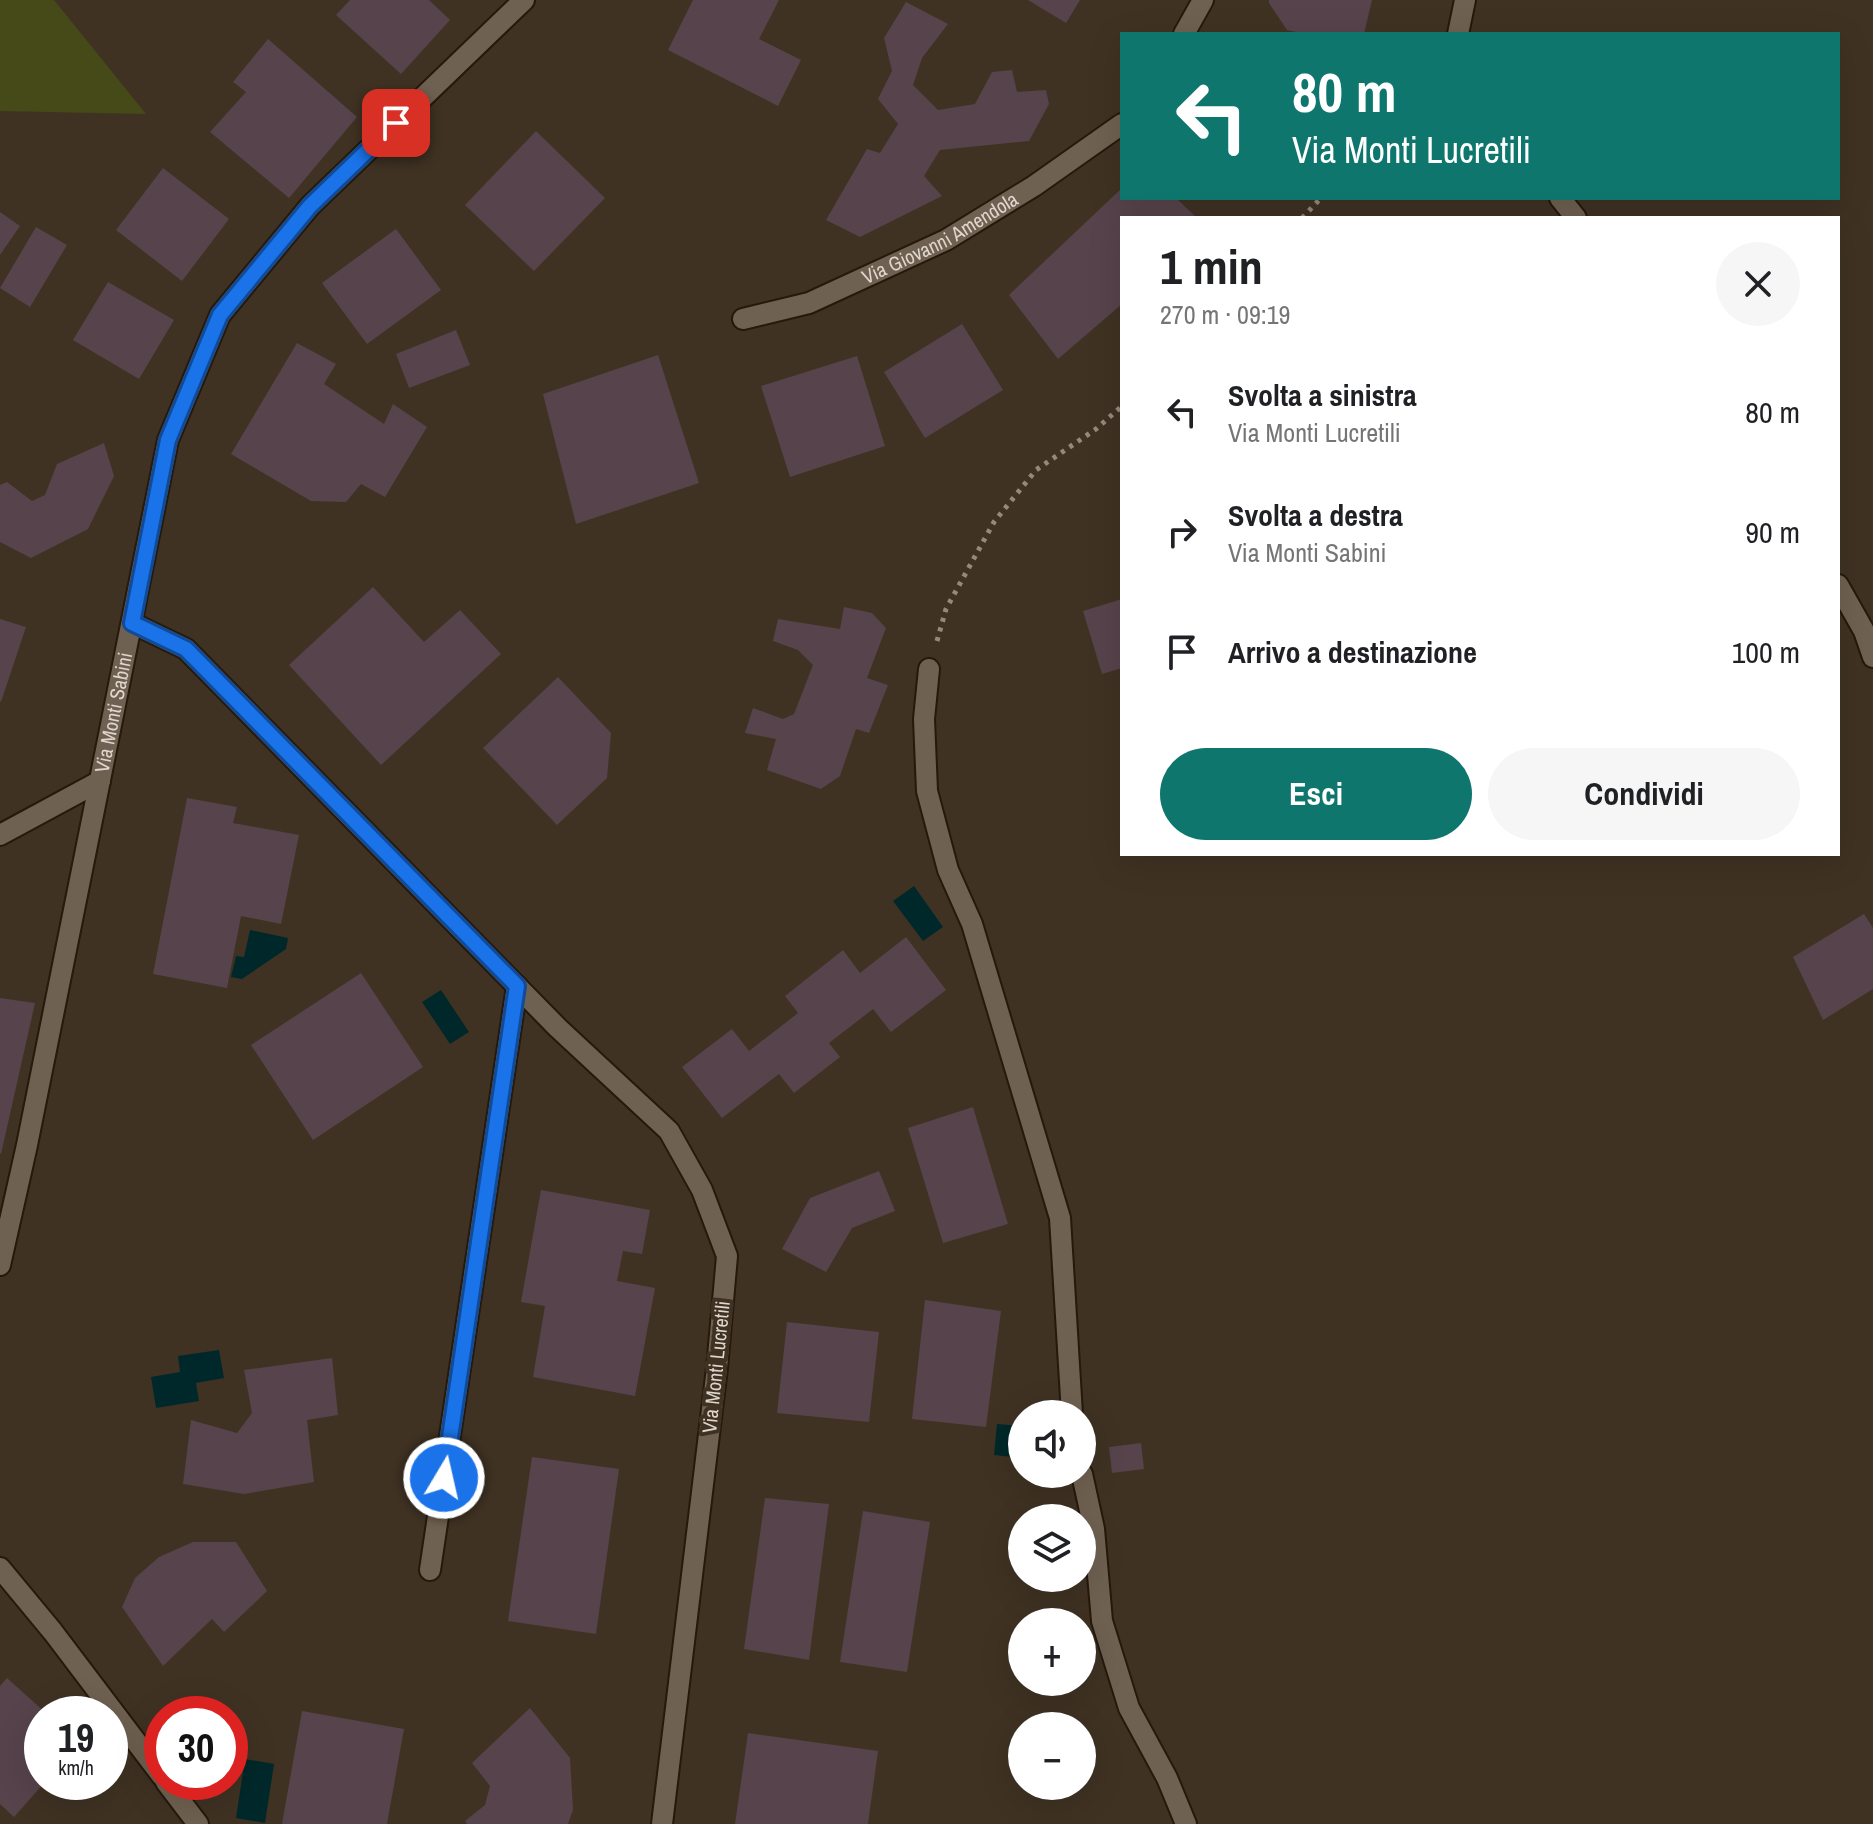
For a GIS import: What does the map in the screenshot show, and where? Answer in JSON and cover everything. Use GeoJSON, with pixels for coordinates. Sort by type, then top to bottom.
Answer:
{"type":"FeatureCollection","features":[{"type":"Feature","properties":{"kind":"street","name":"Via Monti Sabini"},"geometry":{"type":"LineString","coordinates":[[0,1265],[27,1145],[168,440],[220,315],[310,206],[524,0]]}},
{"type":"Feature","properties":{"kind":"street"},"geometry":{"type":"LineString","coordinates":[[1185,32],[1203,0]]}},
{"type":"Feature","properties":{"kind":"street"},"geometry":{"type":"LineString","coordinates":[[1458,32],[1465,0]]}},
{"type":"Feature","properties":{"kind":"street","name":"Via Giovanni Amendola"},"geometry":{"type":"LineString","coordinates":[[743,319],[809,303],[946,240],[1034,186],[1120,125]]}},
{"type":"Feature","properties":{"kind":"street"},"geometry":{"type":"LineString","coordinates":[[1562,200],[1574,216]]}},
{"type":"Feature","properties":{"kind":"street"},"geometry":{"type":"LineString","coordinates":[[1840,589],[1864,631],[1873,657]]}},
{"type":"Feature","properties":{"kind":"street","name":"Via Monti Lucretili"},"geometry":{"type":"LineString","coordinates":[[132,623],[186,649],[517,986],[669,1131],[702,1190],[727,1256],[715,1384],[662,1824]]}},
{"type":"Feature","properties":{"kind":"street"},"geometry":{"type":"LineString","coordinates":[[929,669],[924,719],[927,791],[948,870],[972,924],[1060,1218],[1071,1400]]}},
{"type":"Feature","properties":{"kind":"street"},"geometry":{"type":"LineString","coordinates":[[0,835],[100,781]]}},
{"type":"Feature","properties":{"kind":"street"},"geometry":{"type":"LineString","coordinates":[[430,1570],[517,986]]}},
{"type":"Feature","properties":{"kind":"street"},"geometry":{"type":"LineString","coordinates":[[1085,1488],[1094,1529],[1102,1621],[1129,1708],[1167,1778],[1186,1824]]}},
{"type":"Feature","properties":{"kind":"street"},"geometry":{"type":"LineString","coordinates":[[0,1568],[144,1752]]}},
{"type":"Feature","properties":{"kind":"street"},"geometry":{"type":"LineString","coordinates":[[180,1800],[198,1824]]}},
{"type":"Feature","properties":{"kind":"path"},"geometry":{"type":"LineString","coordinates":[[1304,216],[1319,200]]}},
{"type":"Feature","properties":{"kind":"path"},"geometry":{"type":"LineString","coordinates":[[929,669],[946,609],[994,522],[1036,470],[1096,429],[1120,408]]}},
{"type":"Feature","properties":{"kind":"green space"},"geometry":{"type":"Polygon","coordinates":[[[0,0],[54,0],[146,114],[0,111],[0,0]]]}},
{"type":"Feature","properties":{"kind":"water"},"geometry":{"type":"Polygon","coordinates":[[[914,886],[943,927],[923,941],[893,901],[914,886]]]}},
{"type":"Feature","properties":{"kind":"water"},"geometry":{"type":"Polygon","coordinates":[[[250,930],[288,938],[286,949],[242,979],[231,977],[236,956],[244,957],[250,930]]]}},
{"type":"Feature","properties":{"kind":"water"},"geometry":{"type":"Polygon","coordinates":[[[441,990],[469,1032],[450,1044],[422,1002],[441,990]]]}},
{"type":"Feature","properties":{"kind":"water"},"geometry":{"type":"Polygon","coordinates":[[[219,1350],[224,1378],[196,1383],[199,1401],[156,1408],[151,1377],[180,1372],[178,1356],[219,1350]]]}},
{"type":"Feature","properties":{"kind":"water"},"geometry":{"type":"Polygon","coordinates":[[[997,1424],[1008,1425],[1008,1456],[994,1455],[997,1424]]]}},
{"type":"Feature","properties":{"kind":"water"},"geometry":{"type":"Polygon","coordinates":[[[248,1760],[274,1764],[265,1823],[236,1818],[239,1800],[248,1800],[248,1760]]]}},
{"type":"Feature","properties":{"kind":"building"},"geometry":{"type":"Polygon","coordinates":[[[350,0],[429,0],[450,20],[401,74],[336,15],[350,0]]]}},
{"type":"Feature","properties":{"kind":"building"},"geometry":{"type":"Polygon","coordinates":[[[693,0],[779,0],[759,39],[801,60],[778,106],[668,50],[693,0]]]}},
{"type":"Feature","properties":{"kind":"building"},"geometry":{"type":"Polygon","coordinates":[[[1028,0],[1080,0],[1066,23],[1028,0]]]}},
{"type":"Feature","properties":{"kind":"building"},"geometry":{"type":"Polygon","coordinates":[[[1269,0],[1372,0],[1364,32],[1287,30],[1269,0]]]}},
{"type":"Feature","properties":{"kind":"building"},"geometry":{"type":"Polygon","coordinates":[[[906,2],[948,24],[922,58],[913,85],[938,110],[975,104],[992,72],[1012,70],[1017,92],[1046,90],[1049,104],[1029,141],[940,150],[924,176],[942,196],[860,237],[826,220],[867,149],[880,153],[898,124],[878,99],[892,71],[884,38],[906,2]]]}},
{"type":"Feature","properties":{"kind":"building"},"geometry":{"type":"Polygon","coordinates":[[[268,39],[357,117],[289,198],[210,132],[246,92],[233,82],[268,39]]]}},
{"type":"Feature","properties":{"kind":"building"},"geometry":{"type":"Polygon","coordinates":[[[536,131],[605,198],[534,271],[465,205],[536,131]]]}},
{"type":"Feature","properties":{"kind":"building"},"geometry":{"type":"Polygon","coordinates":[[[163,168],[229,219],[182,281],[116,230],[163,168]]]}},
{"type":"Feature","properties":{"kind":"building"},"geometry":{"type":"Polygon","coordinates":[[[1120,190],[1120,200],[1178,200],[1195,216],[1120,216],[1120,306],[1058,359],[1009,295],[1120,190]]]}},
{"type":"Feature","properties":{"kind":"building"},"geometry":{"type":"Polygon","coordinates":[[[0,212],[20,226],[0,255],[0,212]]]}},
{"type":"Feature","properties":{"kind":"building"},"geometry":{"type":"Polygon","coordinates":[[[36,227],[67,245],[30,307],[0,288],[36,227]]]}},
{"type":"Feature","properties":{"kind":"building"},"geometry":{"type":"Polygon","coordinates":[[[396,229],[441,290],[367,344],[322,283],[396,229]]]}},
{"type":"Feature","properties":{"kind":"building"},"geometry":{"type":"Polygon","coordinates":[[[108,282],[174,320],[139,379],[73,340],[108,282]]]}},
{"type":"Feature","properties":{"kind":"building"},"geometry":{"type":"Polygon","coordinates":[[[962,324],[1003,390],[925,438],[884,372],[962,324]]]}},
{"type":"Feature","properties":{"kind":"building"},"geometry":{"type":"Polygon","coordinates":[[[456,330],[470,365],[409,388],[396,354],[456,330]]]}},
{"type":"Feature","properties":{"kind":"building"},"geometry":{"type":"Polygon","coordinates":[[[297,343],[336,364],[324,384],[384,424],[393,404],[427,427],[385,497],[361,484],[346,502],[311,501],[231,454],[297,343]]]}},
{"type":"Feature","properties":{"kind":"building"},"geometry":{"type":"Polygon","coordinates":[[[658,355],[699,483],[576,524],[543,394],[658,355]]]}},
{"type":"Feature","properties":{"kind":"building"},"geometry":{"type":"Polygon","coordinates":[[[857,356],[885,446],[790,477],[761,386],[857,356]]]}},
{"type":"Feature","properties":{"kind":"building"},"geometry":{"type":"Polygon","coordinates":[[[104,443],[114,476],[88,529],[31,558],[0,542],[0,485],[7,482],[32,501],[45,495],[57,464],[104,443]]]}},
{"type":"Feature","properties":{"kind":"building"},"geometry":{"type":"Polygon","coordinates":[[[373,587],[424,642],[460,610],[501,654],[381,765],[289,665],[373,587]]]}},
{"type":"Feature","properties":{"kind":"building"},"geometry":{"type":"Polygon","coordinates":[[[1120,600],[1120,669],[1102,674],[1083,611],[1120,600]]]}},
{"type":"Feature","properties":{"kind":"building"},"geometry":{"type":"Polygon","coordinates":[[[844,607],[872,613],[886,628],[867,678],[888,685],[869,733],[856,729],[840,776],[821,789],[767,770],[776,739],[745,733],[753,708],[783,719],[794,714],[813,665],[798,650],[773,641],[778,619],[840,629],[844,607]]]}},
{"type":"Feature","properties":{"kind":"building"},"geometry":{"type":"Polygon","coordinates":[[[0,619],[26,627],[1,702],[0,701],[0,619]]]}},
{"type":"Feature","properties":{"kind":"building"},"geometry":{"type":"Polygon","coordinates":[[[558,677],[611,733],[607,778],[557,825],[483,748],[558,677]]]}},
{"type":"Feature","properties":{"kind":"building"},"geometry":{"type":"Polygon","coordinates":[[[187,798],[237,807],[233,823],[299,835],[281,924],[241,916],[227,988],[153,974],[187,798]]]}},
{"type":"Feature","properties":{"kind":"building"},"geometry":{"type":"Polygon","coordinates":[[[1864,914],[1873,928],[1873,989],[1823,1020],[1793,957],[1864,914]]]}},
{"type":"Feature","properties":{"kind":"building"},"geometry":{"type":"Polygon","coordinates":[[[906,937],[946,990],[891,1032],[873,1009],[829,1043],[840,1057],[794,1093],[779,1074],[722,1118],[682,1067],[732,1029],[749,1051],[798,1013],[785,996],[843,950],[860,973],[906,937]]]}},
{"type":"Feature","properties":{"kind":"building"},"geometry":{"type":"Polygon","coordinates":[[[361,973],[423,1067],[313,1140],[251,1045],[361,973]]]}},
{"type":"Feature","properties":{"kind":"building"},"geometry":{"type":"Polygon","coordinates":[[[0,998],[35,1003],[1,1154],[0,1153],[0,998]]]}},
{"type":"Feature","properties":{"kind":"building"},"geometry":{"type":"Polygon","coordinates":[[[973,1107],[1008,1224],[943,1243],[908,1128],[973,1107]]]}},
{"type":"Feature","properties":{"kind":"building"},"geometry":{"type":"Polygon","coordinates":[[[879,1171],[895,1211],[852,1228],[826,1272],[782,1249],[810,1198],[879,1171]]]}},
{"type":"Feature","properties":{"kind":"building"},"geometry":{"type":"Polygon","coordinates":[[[541,1190],[650,1210],[642,1254],[623,1251],[617,1281],[655,1288],[635,1396],[533,1377],[545,1306],[521,1302],[541,1190]]]}},
{"type":"Feature","properties":{"kind":"building"},"geometry":{"type":"Polygon","coordinates":[[[925,1300],[1001,1311],[986,1427],[912,1419],[925,1300]]]}},
{"type":"Feature","properties":{"kind":"building"},"geometry":{"type":"Polygon","coordinates":[[[787,1322],[879,1332],[869,1422],[777,1413],[787,1322]]]}},
{"type":"Feature","properties":{"kind":"building"},"geometry":{"type":"Polygon","coordinates":[[[332,1358],[338,1415],[307,1420],[314,1482],[244,1494],[183,1484],[191,1420],[237,1433],[252,1413],[244,1370],[332,1358]]]}},
{"type":"Feature","properties":{"kind":"building"},"geometry":{"type":"Polygon","coordinates":[[[1141,1443],[1144,1469],[1112,1473],[1109,1447],[1141,1443]]]}},
{"type":"Feature","properties":{"kind":"building"},"geometry":{"type":"Polygon","coordinates":[[[532,1457],[619,1469],[596,1634],[508,1621],[532,1457]]]}},
{"type":"Feature","properties":{"kind":"building"},"geometry":{"type":"Polygon","coordinates":[[[765,1498],[829,1504],[809,1660],[744,1649],[765,1498]]]}},
{"type":"Feature","properties":{"kind":"building"},"geometry":{"type":"Polygon","coordinates":[[[863,1511],[930,1522],[907,1672],[840,1662],[863,1511]]]}},
{"type":"Feature","properties":{"kind":"building"},"geometry":{"type":"Polygon","coordinates":[[[193,1542],[236,1542],[267,1591],[224,1632],[212,1619],[163,1666],[122,1607],[135,1578],[159,1557],[193,1542]]]}},
{"type":"Feature","properties":{"kind":"building"},"geometry":{"type":"Polygon","coordinates":[[[7,1678],[27,1696],[24,1696],[24,1800],[29,1800],[14,1817],[0,1804],[0,1686],[7,1678]]]}},
{"type":"Feature","properties":{"kind":"building"},"geometry":{"type":"Polygon","coordinates":[[[530,1708],[570,1758],[573,1810],[568,1824],[467,1824],[465,1821],[485,1805],[490,1786],[472,1763],[530,1708]]]}},
{"type":"Feature","properties":{"kind":"building"},"geometry":{"type":"Polygon","coordinates":[[[302,1711],[404,1729],[387,1824],[282,1824],[302,1711]]]}},
{"type":"Feature","properties":{"kind":"building"},"geometry":{"type":"Polygon","coordinates":[[[748,1733],[878,1751],[868,1824],[735,1824],[748,1733]]]}},
{"type":"Feature","properties":{"kind":"route"},"geometry":{"type":"LineString","coordinates":[[396,123],[310,206],[220,315],[168,440],[132,623],[186,649],[517,986],[444,1478]]}}]}
